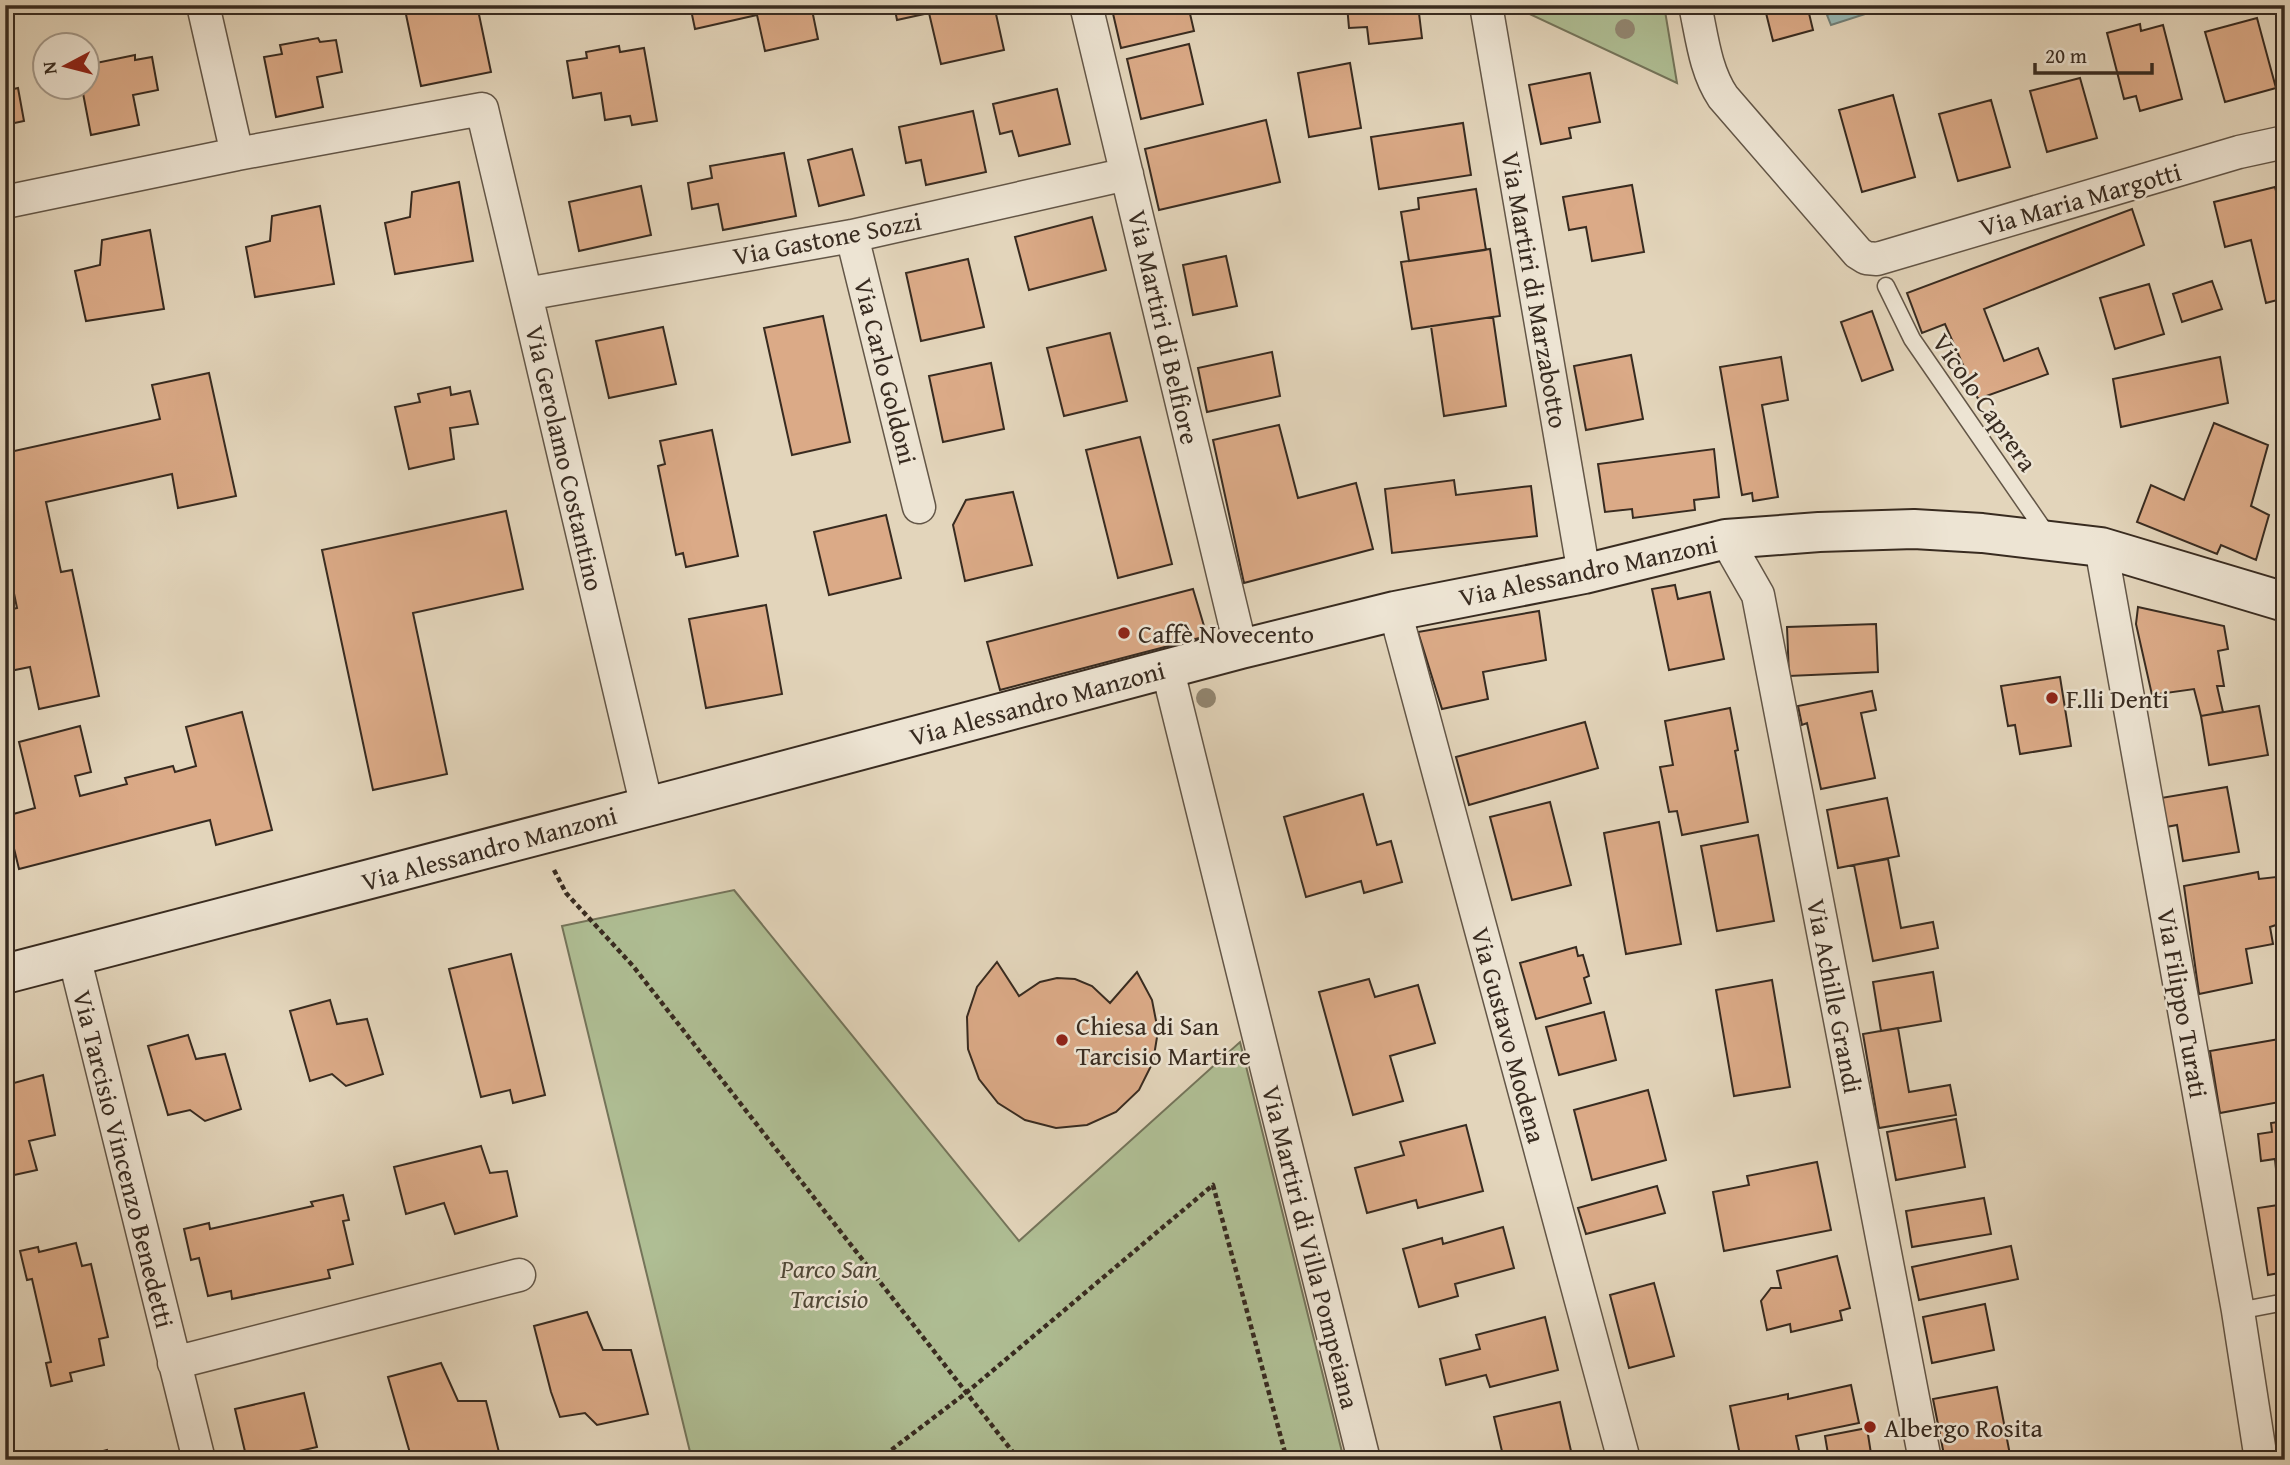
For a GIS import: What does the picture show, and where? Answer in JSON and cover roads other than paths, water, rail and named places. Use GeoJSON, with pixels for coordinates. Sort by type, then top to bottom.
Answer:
{"type":"FeatureCollection","features":[{"type":"Feature","properties":{"kind":"street"},"geometry":{"type":"LineString","coordinates":[[5,202],[237,154],[203,5]]}},
{"type":"Feature","properties":{"kind":"street","name":"Via Martiri di Belfiore"},"geometry":{"type":"LineString","coordinates":[[1086,5],[1241,649]]}},
{"type":"Feature","properties":{"kind":"street","name":"Via Martiri di Marzabotto"},"geometry":{"type":"LineString","coordinates":[[1486,5],[1584,574]]}},
{"type":"Feature","properties":{"kind":"street"},"geometry":{"type":"LineString","coordinates":[[1695,5],[1707,63],[1713,82],[1723,97],[1858,253],[1881,272]]}},
{"type":"Feature","properties":{"kind":"street","name":"Via Gerolamo Costantino"},"geometry":{"type":"LineString","coordinates":[[237,154],[482,109],[647,807]]}},
{"type":"Feature","properties":{"kind":"street","name":"Via Maria Margotti"},"geometry":{"type":"LineString","coordinates":[[1881,272],[2239,152],[2285,142]]}},
{"type":"Feature","properties":{"kind":"street","name":"Via Gastone Sozzi"},"geometry":{"type":"LineString","coordinates":[[526,294],[852,236],[1127,174]]}},
{"type":"Feature","properties":{"kind":"street","name":"Via Carlo Goldoni"},"geometry":{"type":"LineString","coordinates":[[852,236],[919,507]]}},
{"type":"Feature","properties":{"kind":"street","name":"Via Alessandro Manzoni"},"geometry":{"type":"LineString","coordinates":[[5,974],[647,807],[1167,667],[1395,611],[1584,574],[1726,539],[1914,529],[1982,533],[2101,547],[2285,602]]}},
{"type":"Feature","properties":{"kind":"street","name":"Via Achille Grandi"},"geometry":{"type":"LineString","coordinates":[[1726,539],[1758,595],[1924,1460]]}},
{"type":"Feature","properties":{"kind":"street","name":"Via Filippo Turati"},"geometry":{"type":"LineString","coordinates":[[2101,547],[2238,1311],[2255,1459]]}},
{"type":"Feature","properties":{"kind":"street","name":"Via Gustavo Modena"},"geometry":{"type":"LineString","coordinates":[[1395,611],[1624,1460]]}},
{"type":"Feature","properties":{"kind":"street","name":"Via Martiri di Villa Pompeiana"},"geometry":{"type":"LineString","coordinates":[[1167,667],[1364,1460]]}},
{"type":"Feature","properties":{"kind":"street","name":"Via Tarcisio Vincenzo Benedetti"},"geometry":{"type":"LineString","coordinates":[[74,956],[199,1460]]}},
{"type":"Feature","properties":{"kind":"street","name":"Via Tarcisio Vincenzo Benedetti"},"geometry":{"type":"LineString","coordinates":[[174,1363],[519,1275]]}},
{"type":"Feature","properties":{"kind":"lane","name":"Vicolo Caprera"},"geometry":{"type":"LineString","coordinates":[[1881,272],[1912,339],[2051,541]]}},
{"type":"Feature","properties":{"kind":"lane"},"geometry":{"type":"LineString","coordinates":[[2238,1311],[2285,1302]]}},
{"type":"Feature","properties":{"kind":"water"},"geometry":{"type":"Polygon","coordinates":[[[1842,5],[1890,6],[1831,25],[1827,15],[1842,5]]]}},
{"type":"Feature","properties":{"kind":"place","name":"Caffè Novecento"},"geometry":{"type":"Point","coordinates":[1124,633]}},
{"type":"Feature","properties":{"kind":"place","name":"F.lli Denti"},"geometry":{"type":"Point","coordinates":[2052,698]}},
{"type":"Feature","properties":{"kind":"place","name":"Chiesa di San Tarcisio Martire"},"geometry":{"type":"Point","coordinates":[1062,1040]}},
{"type":"Feature","properties":{"kind":"place","name":"Albergo Rosita"},"geometry":{"type":"Point","coordinates":[1870,1427]}},
{"type":"Feature","properties":{"kind":"park label","name":"Parco San Tarcisio"},"geometry":{"type":"Point","coordinates":[829,1283]}}]}
